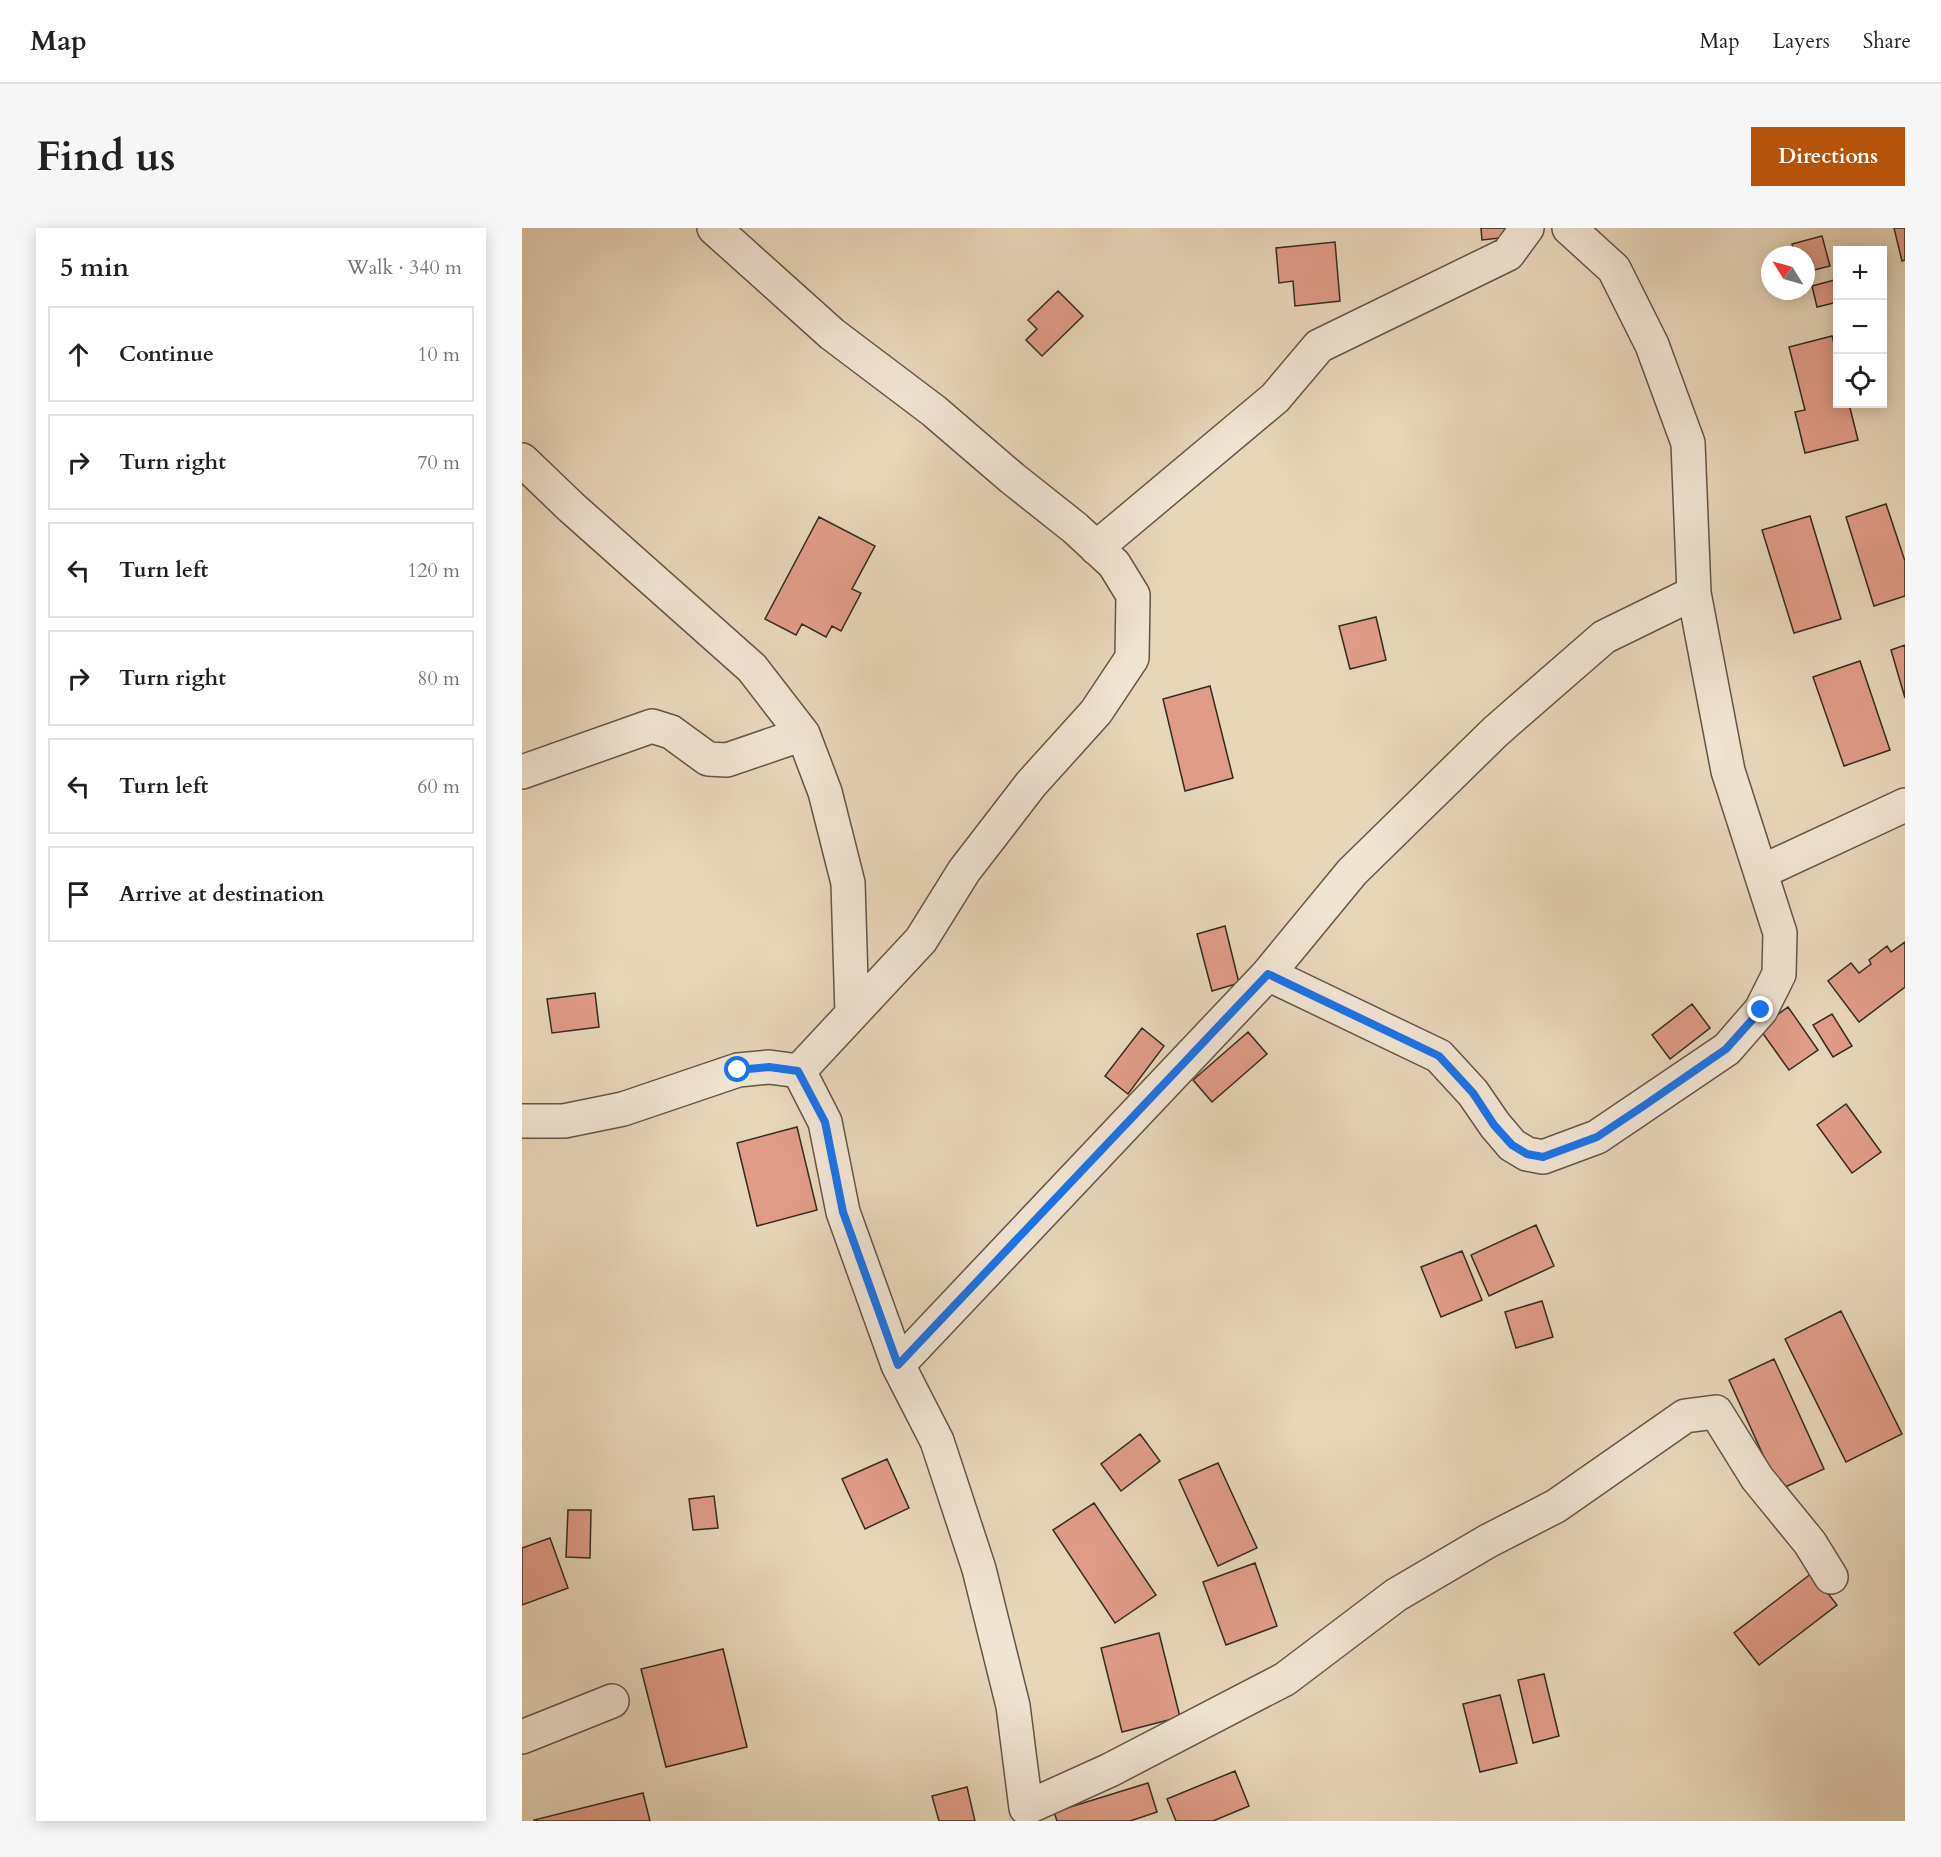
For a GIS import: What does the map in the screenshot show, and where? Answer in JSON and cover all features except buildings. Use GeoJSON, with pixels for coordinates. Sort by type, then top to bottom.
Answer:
{"type":"FeatureCollection","features":[{"type":"Feature","properties":{"kind":"street"},"geometry":{"type":"LineString","coordinates":[[714,228],[832,334],[934,411],[1096,548],[1114,564],[1133,595],[1132,658],[1096,712],[1031,784],[964,871],[921,940],[798,1071]]}},
{"type":"Feature","properties":{"kind":"street"},"geometry":{"type":"LineString","coordinates":[[1096,548],[1275,398],[1319,346],[1508,254],[1527,228]]}},
{"type":"Feature","properties":{"kind":"street"},"geometry":{"type":"LineString","coordinates":[[1268,974],[1439,1056],[1473,1093],[1494,1125],[1512,1145],[1527,1154],[1543,1157],[1597,1137],[1726,1049],[1761,1010],[1779,974],[1780,933],[1728,771],[1694,593],[1688,443],[1652,345],[1614,269],[1569,228]]}},
{"type":"Feature","properties":{"kind":"street"},"geometry":{"type":"LineString","coordinates":[[522,460],[571,507],[752,668],[802,734],[825,792],[848,883],[852,1014]]}},
{"type":"Feature","properties":{"kind":"street"},"geometry":{"type":"LineString","coordinates":[[898,1365],[1268,974],[1352,872],[1495,732],[1604,636],[1694,593]]}},
{"type":"Feature","properties":{"kind":"street"},"geometry":{"type":"LineString","coordinates":[[522,772],[652,726],[671,732],[708,759],[727,760],[802,734]]}},
{"type":"Feature","properties":{"kind":"street"},"geometry":{"type":"LineString","coordinates":[[1761,872],[1905,806]]}},
{"type":"Feature","properties":{"kind":"street"},"geometry":{"type":"LineString","coordinates":[[522,1121],[564,1121],[623,1109],[738,1070],[769,1067],[798,1071]]}},
{"type":"Feature","properties":{"kind":"street"},"geometry":{"type":"LineString","coordinates":[[798,1071],[825,1122],[843,1212],[898,1365],[937,1441],[980,1569],[1013,1706],[1021,1817],[1285,1679],[1396,1594],[1556,1506],[1685,1416],[1716,1412],[1757,1478],[1810,1543],[1830,1577]]}},
{"type":"Feature","properties":{"kind":"street"},"geometry":{"type":"LineString","coordinates":[[522,1737],[612,1701]]}},
{"type":"Feature","properties":{"kind":"route"},"geometry":{"type":"LineString","coordinates":[[738,1070],[769,1067],[798,1071],[825,1122],[843,1212],[898,1365],[1268,974],[1439,1056],[1473,1093],[1494,1125],[1512,1145],[1527,1154],[1543,1157],[1597,1137],[1645,1105],[1726,1049],[1761,1010]]}}]}
